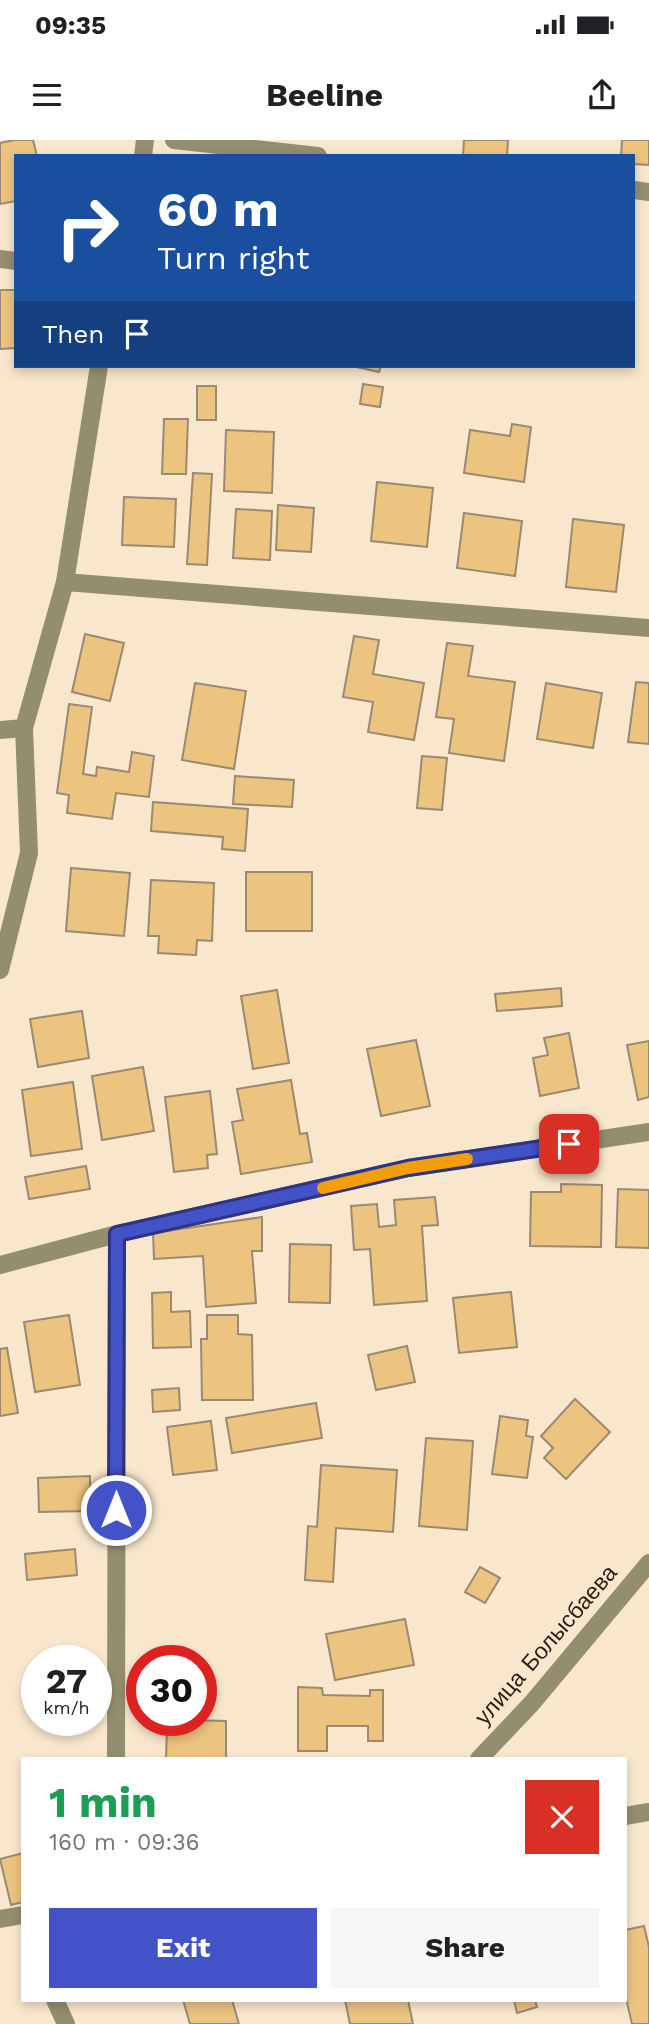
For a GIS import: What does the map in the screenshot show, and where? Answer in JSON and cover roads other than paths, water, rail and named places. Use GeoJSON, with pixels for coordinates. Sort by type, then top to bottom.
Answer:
{"type":"FeatureCollection","features":[{"type":"Feature","properties":{"kind":"street"},"geometry":{"type":"LineString","coordinates":[[174,140],[300,154]]}},
{"type":"Feature","properties":{"kind":"street"},"geometry":{"type":"LineString","coordinates":[[0,970],[29,853],[24,728],[65,582],[99,368]]}},
{"type":"Feature","properties":{"kind":"street"},"geometry":{"type":"LineString","coordinates":[[65,582],[649,628]]}},
{"type":"Feature","properties":{"kind":"street"},"geometry":{"type":"LineString","coordinates":[[0,730],[24,728]]}},
{"type":"Feature","properties":{"kind":"street"},"geometry":{"type":"LineString","coordinates":[[1,1263],[408,1168],[649,1132]]}},
{"type":"Feature","properties":{"kind":"street"},"geometry":{"type":"LineString","coordinates":[[116,1757],[117,1234]]}},
{"type":"Feature","properties":{"kind":"street","name":"улица Болысбаева"},"geometry":{"type":"LineString","coordinates":[[481,1757],[532,1703],[649,1563]]}},
{"type":"Feature","properties":{"kind":"street"},"geometry":{"type":"LineString","coordinates":[[627,1816],[649,1812]]}},
{"type":"Feature","properties":{"kind":"street"},"geometry":{"type":"LineString","coordinates":[[56,2002],[66,2024]]}}]}
